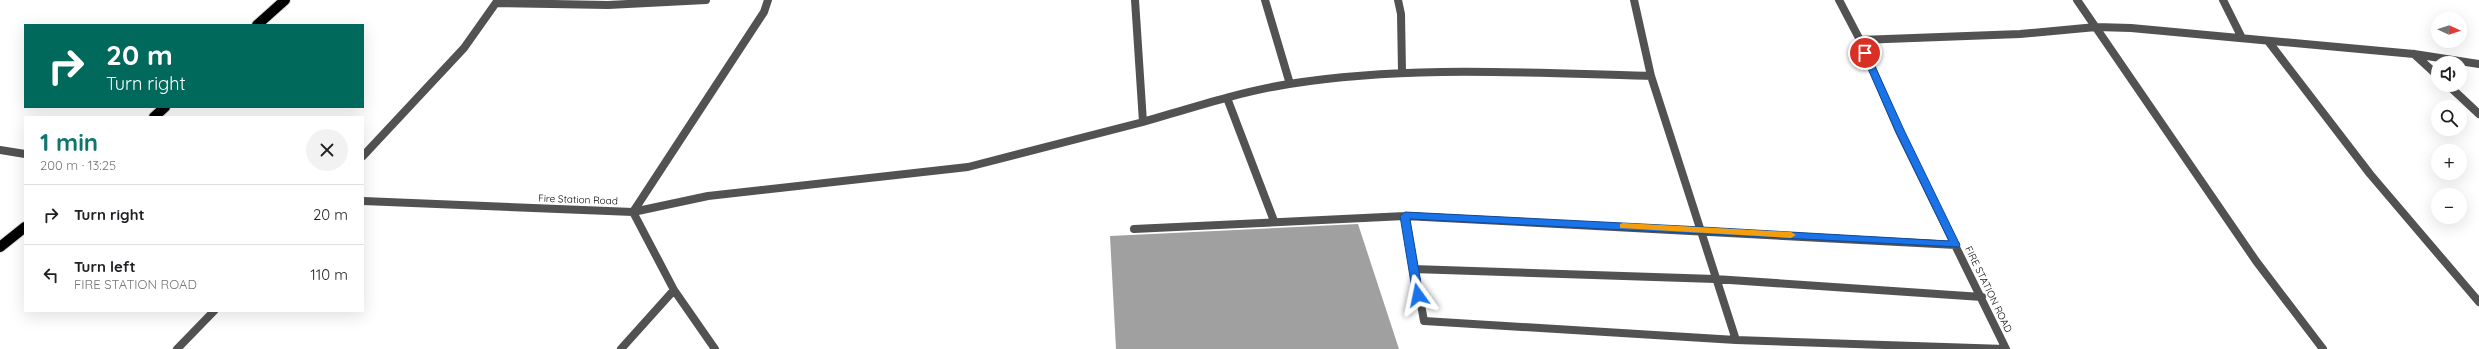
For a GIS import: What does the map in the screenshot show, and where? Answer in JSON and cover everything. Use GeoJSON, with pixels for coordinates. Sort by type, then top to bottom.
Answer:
{"type":"FeatureCollection","features":[{"type":"Feature","properties":{"kind":"main road"},"geometry":{"type":"LineString","coordinates":[[258,24],[285,0]]}},
{"type":"Feature","properties":{"kind":"main road"},"geometry":{"type":"LineString","coordinates":[[155,116],[164,108]]}},
{"type":"Feature","properties":{"kind":"main road"},"geometry":{"type":"LineString","coordinates":[[0,247],[24,228]]}},
{"type":"Feature","properties":{"kind":"street"},"geometry":{"type":"LineString","coordinates":[[364,155],[464,48],[497,2],[608,5],[706,0]]}},
{"type":"Feature","properties":{"kind":"street"},"geometry":{"type":"LineString","coordinates":[[715,349],[674,290],[633,212],[764,12],[768,0]]}},
{"type":"Feature","properties":{"kind":"street"},"geometry":{"type":"LineString","coordinates":[[1136,0],[1143,122]]}},
{"type":"Feature","properties":{"kind":"street"},"geometry":{"type":"LineString","coordinates":[[1264,0],[1290,84]]}},
{"type":"Feature","properties":{"kind":"street"},"geometry":{"type":"LineString","coordinates":[[1398,0],[1402,14],[1402,72]]}},
{"type":"Feature","properties":{"kind":"street"},"geometry":{"type":"LineString","coordinates":[[1634,0],[1651,76],[1702,230],[1715,279],[1736,340]]}},
{"type":"Feature","properties":{"kind":"street","name":"FIRE STATION ROAD"},"geometry":{"type":"LineString","coordinates":[[1839,0],[1860,40],[1899,130],[1982,297],[2006,349]]}},
{"type":"Feature","properties":{"kind":"street"},"geometry":{"type":"LineString","coordinates":[[2077,0],[2256,261],[2323,349]]}},
{"type":"Feature","properties":{"kind":"street"},"geometry":{"type":"LineString","coordinates":[[2223,0],[2242,38]]}},
{"type":"Feature","properties":{"kind":"street"},"geometry":{"type":"LineString","coordinates":[[1860,40],[2020,34],[2096,27],[2242,38],[2414,54],[2479,64]]}},
{"type":"Feature","properties":{"kind":"street"},"geometry":{"type":"LineString","coordinates":[[2268,41],[2306,93],[2453,273],[2479,302]]}},
{"type":"Feature","properties":{"kind":"street"},"geometry":{"type":"LineString","coordinates":[[2414,54],[2431,70]]}},
{"type":"Feature","properties":{"kind":"street","name":"Fire Station Road"},"geometry":{"type":"LineString","coordinates":[[364,201],[633,212],[708,196],[968,167],[1067,140],[1143,122],[1227,98],[1290,84],[1402,72],[1651,76]]}},
{"type":"Feature","properties":{"kind":"street"},"geometry":{"type":"LineString","coordinates":[[2455,92],[2479,114]]}},
{"type":"Feature","properties":{"kind":"street"},"geometry":{"type":"LineString","coordinates":[[1227,98],[1274,221]]}},
{"type":"Feature","properties":{"kind":"street"},"geometry":{"type":"LineString","coordinates":[[0,150],[24,154]]}},
{"type":"Feature","properties":{"kind":"street"},"geometry":{"type":"LineString","coordinates":[[1134,229],[1274,221],[1405,216],[1702,230],[1956,245]]}},
{"type":"Feature","properties":{"kind":"street"},"geometry":{"type":"LineString","coordinates":[[1405,216],[1413,269],[1424,321],[1736,340],[2006,349]]}},
{"type":"Feature","properties":{"kind":"street"},"geometry":{"type":"LineString","coordinates":[[1413,269],[1715,279],[1982,297]]}},
{"type":"Feature","properties":{"kind":"street"},"geometry":{"type":"LineString","coordinates":[[621,349],[674,290]]}},
{"type":"Feature","properties":{"kind":"street"},"geometry":{"type":"LineString","coordinates":[[177,349],[213,312]]}},
{"type":"Feature","properties":{"kind":"shaded area"},"geometry":{"type":"Polygon","coordinates":[[[1358,224],[1399,349],[1116,349],[1110,236],[1358,224]]]}},
{"type":"Feature","properties":{"kind":"slow traffic"},"geometry":{"type":"LineString","coordinates":[[1623,226],[1791,235]]}},
{"type":"Feature","properties":{"kind":"route"},"geometry":{"type":"LineString","coordinates":[[1418,295],[1405,216],[1702,230],[1956,245],[1899,130],[1865,53]]}}]}
